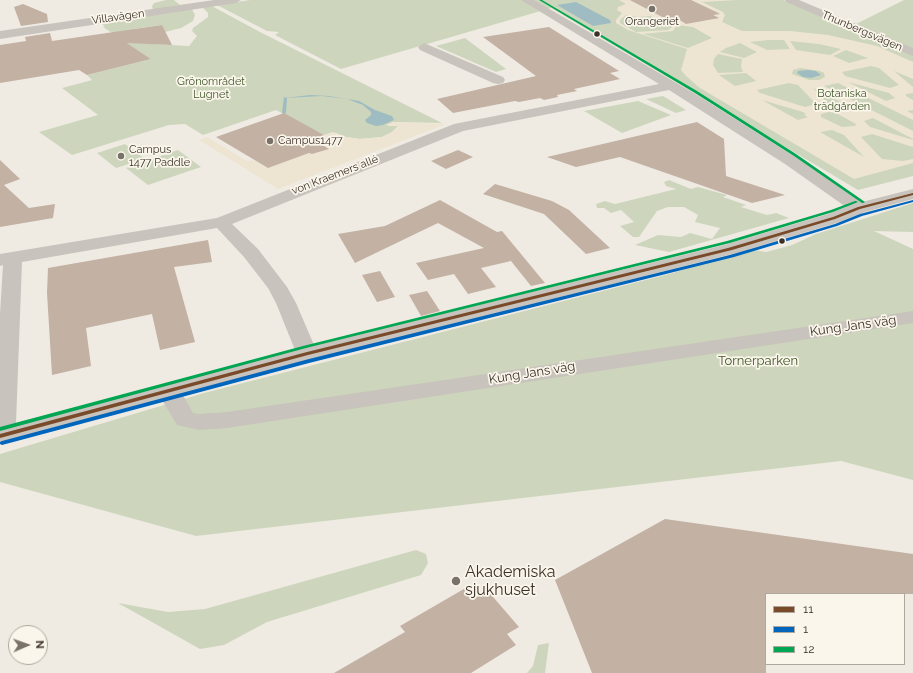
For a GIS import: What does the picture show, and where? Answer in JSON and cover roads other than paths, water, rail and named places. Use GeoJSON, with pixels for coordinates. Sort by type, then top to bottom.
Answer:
{"type":"FeatureCollection","features":[{"type":"Feature","properties":{"kind":"street"},"geometry":{"type":"LineString","coordinates":[[180,0],[191,6]]}},
{"type":"Feature","properties":{"kind":"street","name":"Villavägen"},"geometry":{"type":"LineString","coordinates":[[2,33],[236,0]]}},
{"type":"Feature","properties":{"kind":"street"},"geometry":{"type":"LineString","coordinates":[[526,0],[670,86],[791,161],[859,208]]}},
{"type":"Feature","properties":{"kind":"street","name":"Thunbergsvägen"},"geometry":{"type":"LineString","coordinates":[[790,0],[913,52]]}},
{"type":"Feature","properties":{"kind":"street"},"geometry":{"type":"LineString","coordinates":[[424,47],[498,80]]}},
{"type":"Feature","properties":{"kind":"street","name":"von Kraemers allé"},"geometry":{"type":"LineString","coordinates":[[7,259],[153,235],[221,222],[459,127],[670,86]]}},
{"type":"Feature","properties":{"kind":"street"},"geometry":{"type":"LineString","coordinates":[[7,259],[2,435],[307,354],[730,249],[828,220],[859,208],[913,194]]}},
{"type":"Feature","properties":{"kind":"street"},"geometry":{"type":"LineString","coordinates":[[221,222],[251,253],[277,287],[307,354]]}},
{"type":"Feature","properties":{"kind":"street","name":"Kung Jans väg"},"geometry":{"type":"LineString","coordinates":[[170,390],[176,406],[185,419],[199,422],[227,420],[913,317]]}},
{"type":"Feature","properties":{"kind":"water"},"geometry":{"type":"Polygon","coordinates":[[[576,2],[610,20],[611,23],[593,26],[557,5],[576,2]]]}},
{"type":"Feature","properties":{"kind":"water"},"geometry":{"type":"Polygon","coordinates":[[[798,71],[816,71],[821,75],[811,78],[803,77],[797,73],[798,71]]]}},
{"type":"Feature","properties":{"kind":"water"},"geometry":{"type":"Polygon","coordinates":[[[310,95],[329,96],[347,99],[322,96],[284,98],[310,95]]]}},
{"type":"Feature","properties":{"kind":"water"},"geometry":{"type":"Polygon","coordinates":[[[347,99],[359,101],[375,110],[392,116],[394,120],[383,125],[376,126],[367,123],[365,120],[371,115],[371,112],[363,105],[347,99]]]}},
{"type":"Feature","properties":{"kind":"waterway"},"geometry":{"type":"LineString","coordinates":[[284,113],[285,98]]}},
{"type":"Feature","properties":{"kind":"place","name":"Orangeriet"},"geometry":{"type":"Point","coordinates":[652,9]}},
{"type":"Feature","properties":{"kind":"place","name":"Campus1477"},"geometry":{"type":"Point","coordinates":[270,141]}},
{"type":"Feature","properties":{"kind":"place","name":"Campus 1477 Paddle"},"geometry":{"type":"Point","coordinates":[121,156]}},
{"type":"Feature","properties":{"kind":"place","name":"Akademiska sjukhuset"},"geometry":{"type":"Point","coordinates":[456,581]}},
{"type":"Feature","properties":{"kind":"park label","name":"Grönområdet Lugnet"},"geometry":{"type":"Point","coordinates":[211,88]}},
{"type":"Feature","properties":{"kind":"park label","name":"Botaniska trädgården"},"geometry":{"type":"Point","coordinates":[842,100]}},
{"type":"Feature","properties":{"kind":"park label","name":"Tornerparken"},"geometry":{"type":"Point","coordinates":[758,361]}}]}
